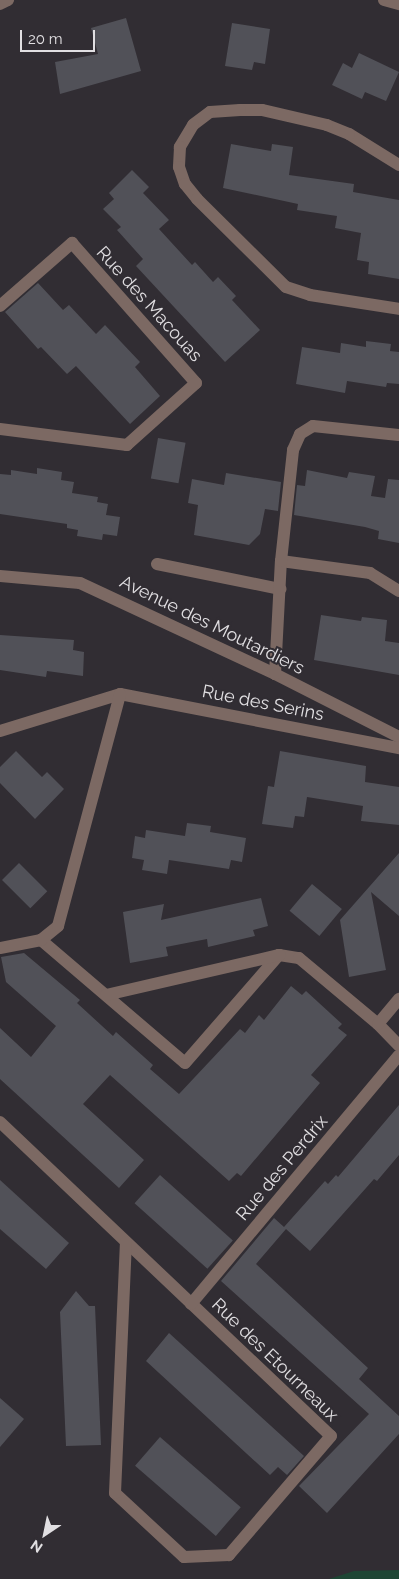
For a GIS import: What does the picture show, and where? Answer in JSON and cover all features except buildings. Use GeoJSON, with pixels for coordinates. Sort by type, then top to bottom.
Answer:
{"type":"FeatureCollection","features":[{"type":"Feature","properties":{"kind":"street"},"geometry":{"type":"LineString","coordinates":[[0,4],[8,0]]}},
{"type":"Feature","properties":{"kind":"street"},"geometry":{"type":"LineString","coordinates":[[384,0],[399,4]]}},
{"type":"Feature","properties":{"kind":"street"},"geometry":{"type":"LineString","coordinates":[[399,165],[349,134],[327,125],[262,110],[240,110],[210,112],[193,125],[180,147],[179,167],[184,184],[197,199],[286,287],[310,295],[399,309]]}},
{"type":"Feature","properties":{"kind":"street","name":"Rue des Macouas"},"geometry":{"type":"LineString","coordinates":[[0,306],[72,243],[196,383],[127,445],[0,429]]}},
{"type":"Feature","properties":{"kind":"street"},"geometry":{"type":"LineString","coordinates":[[275,674],[281,561],[293,450],[300,434],[314,426],[399,435]]}},
{"type":"Feature","properties":{"kind":"street"},"geometry":{"type":"LineString","coordinates":[[281,561],[370,574],[399,590]]}},
{"type":"Feature","properties":{"kind":"street"},"geometry":{"type":"LineString","coordinates":[[157,564],[280,589]]}},
{"type":"Feature","properties":{"kind":"street","name":"Avenue des Moutardiers"},"geometry":{"type":"LineString","coordinates":[[0,576],[80,583],[275,674],[399,736]]}},
{"type":"Feature","properties":{"kind":"street"},"geometry":{"type":"LineString","coordinates":[[0,948],[41,940],[58,926],[120,694]]}},
{"type":"Feature","properties":{"kind":"street","name":"Rue des Serins"},"geometry":{"type":"LineString","coordinates":[[0,731],[120,694],[399,748]]}},
{"type":"Feature","properties":{"kind":"street"},"geometry":{"type":"LineString","coordinates":[[41,940],[185,1063],[279,955]]}},
{"type":"Feature","properties":{"kind":"street"},"geometry":{"type":"LineString","coordinates":[[106,995],[279,955],[299,958],[378,1024],[399,1046]]}},
{"type":"Feature","properties":{"kind":"street"},"geometry":{"type":"LineString","coordinates":[[378,1024],[399,999]]}},
{"type":"Feature","properties":{"kind":"street","name":"Rue des Perdrix"},"geometry":{"type":"LineString","coordinates":[[191,1304],[399,1055]]}},
{"type":"Feature","properties":{"kind":"street","name":"Rue des Etourneaux"},"geometry":{"type":"LineString","coordinates":[[0,1122],[331,1436],[229,1555],[184,1557],[115,1493],[126,1242]]}},
{"type":"Feature","properties":{"kind":"green space"},"geometry":{"type":"Polygon","coordinates":[[[399,1570],[399,1579],[329,1579],[354,1571],[399,1570]]]}}]}
